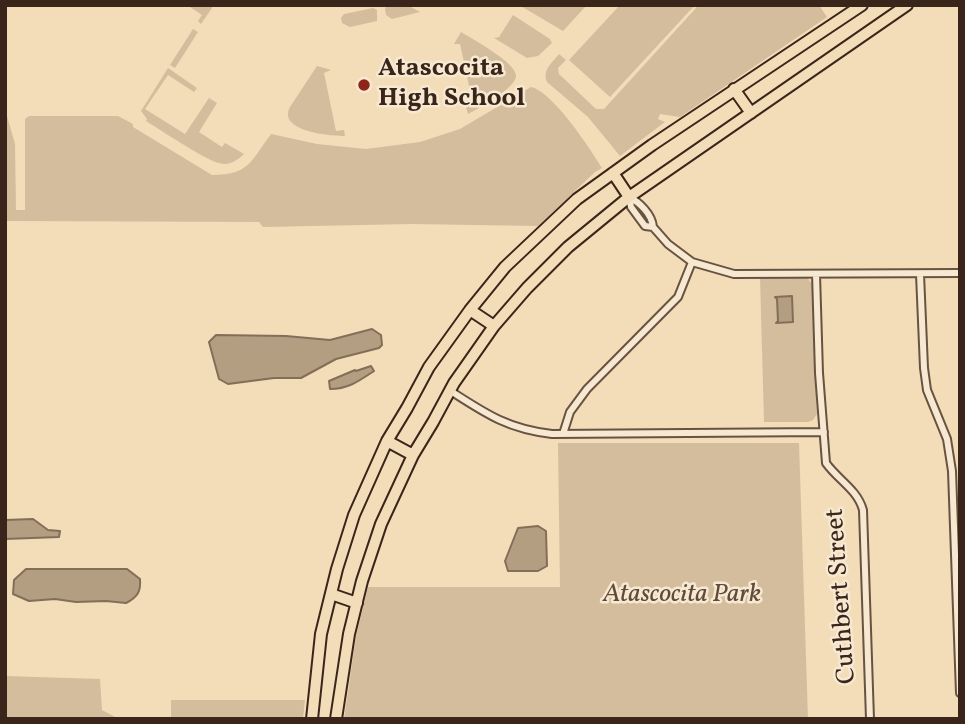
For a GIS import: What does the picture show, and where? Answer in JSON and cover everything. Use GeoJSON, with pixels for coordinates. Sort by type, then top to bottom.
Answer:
{"type":"FeatureCollection","features":[{"type":"Feature","properties":{"kind":"main road"},"geometry":{"type":"LineString","coordinates":[[312,719],[321,634],[354,515],[387,440],[429,367],[470,310],[505,267],[547,225],[613,173],[862,5]]}},
{"type":"Feature","properties":{"kind":"main road"},"geometry":{"type":"LineString","coordinates":[[336,719],[349,634],[381,524],[413,454],[449,390],[494,326],[568,247],[629,197],[907,5]]}},
{"type":"Feature","properties":{"kind":"main road"},"geometry":{"type":"LineString","coordinates":[[734,89],[751,113]]}},
{"type":"Feature","properties":{"kind":"main road"},"geometry":{"type":"LineString","coordinates":[[613,173],[629,197]]}},
{"type":"Feature","properties":{"kind":"main road"},"geometry":{"type":"LineString","coordinates":[[470,310],[494,326]]}},
{"type":"Feature","properties":{"kind":"main road"},"geometry":{"type":"LineString","coordinates":[[387,440],[413,454]]}},
{"type":"Feature","properties":{"kind":"main road"},"geometry":{"type":"LineString","coordinates":[[331,594],[357,603]]}},
{"type":"Feature","properties":{"kind":"street"},"geometry":{"type":"LineString","coordinates":[[629,197],[639,202],[653,221],[653,227],[668,244],[692,262],[734,274],[960,273]]}},
{"type":"Feature","properties":{"kind":"street"},"geometry":{"type":"LineString","coordinates":[[563,434],[570,412],[587,389],[678,297],[692,262]]}},
{"type":"Feature","properties":{"kind":"street","name":"Cuthbert Street"},"geometry":{"type":"LineString","coordinates":[[816,274],[826,463],[859,498],[863,510],[870,719]]}},
{"type":"Feature","properties":{"kind":"street"},"geometry":{"type":"LineString","coordinates":[[920,274],[927,390],[947,439],[952,471],[960,693]]}},
{"type":"Feature","properties":{"kind":"street"},"geometry":{"type":"LineString","coordinates":[[449,390],[494,419],[526,431],[563,434],[824,432]]}},
{"type":"Feature","properties":{"kind":"green space"},"geometry":{"type":"Polygon","coordinates":[[[187,5],[214,5],[201,24],[198,21],[202,15],[187,5]]]}},
{"type":"Feature","properties":{"kind":"green space"},"geometry":{"type":"Polygon","coordinates":[[[387,5],[407,5],[420,12],[392,19],[386,15],[387,5]]]}},
{"type":"Feature","properties":{"kind":"green space"},"geometry":{"type":"Polygon","coordinates":[[[519,5],[587,5],[563,31],[519,5]]]}},
{"type":"Feature","properties":{"kind":"green space"},"geometry":{"type":"Polygon","coordinates":[[[620,5],[695,5],[610,97],[569,60],[620,5]]]}},
{"type":"Feature","properties":{"kind":"green space"},"geometry":{"type":"Polygon","coordinates":[[[697,5],[819,5],[827,17],[680,117],[660,114],[658,119],[665,122],[620,156],[588,117],[547,82],[547,70],[559,54],[566,60],[558,68],[559,74],[596,109],[604,109],[697,5]]]}},
{"type":"Feature","properties":{"kind":"green space"},"geometry":{"type":"Polygon","coordinates":[[[373,8],[377,10],[377,21],[350,27],[342,23],[344,14],[373,8]]]}},
{"type":"Feature","properties":{"kind":"green space"},"geometry":{"type":"Polygon","coordinates":[[[513,15],[550,39],[552,43],[538,56],[527,58],[494,38],[499,37],[513,15]]]}},
{"type":"Feature","properties":{"kind":"green space"},"geometry":{"type":"Polygon","coordinates":[[[193,29],[198,32],[175,68],[170,65],[193,29]]]}},
{"type":"Feature","properties":{"kind":"green space"},"geometry":{"type":"Polygon","coordinates":[[[461,32],[502,58],[515,71],[516,77],[503,92],[468,114],[466,107],[473,104],[460,44],[454,44],[461,32]]]}},
{"type":"Feature","properties":{"kind":"green space"},"geometry":{"type":"Polygon","coordinates":[[[317,66],[331,70],[324,73],[336,131],[344,130],[345,136],[328,135],[297,127],[288,115],[290,107],[317,66]]]}},
{"type":"Feature","properties":{"kind":"green space"},"geometry":{"type":"Polygon","coordinates":[[[168,68],[197,88],[194,92],[168,75],[145,109],[185,134],[209,98],[217,103],[199,132],[222,147],[225,143],[244,154],[241,157],[226,164],[212,161],[146,121],[141,111],[168,68]]]}},
{"type":"Feature","properties":{"kind":"green space"},"geometry":{"type":"Polygon","coordinates":[[[531,87],[540,91],[560,110],[602,168],[538,226],[412,224],[263,227],[259,222],[5,221],[5,109],[15,144],[16,210],[25,210],[25,119],[29,116],[118,116],[212,175],[234,172],[248,165],[271,134],[317,144],[366,149],[420,142],[460,129],[531,87]]]}},
{"type":"Feature","properties":{"kind":"green space"},"geometry":{"type":"Polygon","coordinates":[[[806,276],[812,284],[817,414],[808,422],[764,422],[760,277],[806,276]]]}},
{"type":"Feature","properties":{"kind":"green space","name":"Atascocita Park"},"geometry":{"type":"Polygon","coordinates":[[[558,443],[799,443],[808,719],[344,719],[356,636],[368,587],[560,587],[558,443]]]}},
{"type":"Feature","properties":{"kind":"green space"},"geometry":{"type":"Polygon","coordinates":[[[5,676],[100,679],[102,710],[119,719],[5,719],[5,676]]]}},
{"type":"Feature","properties":{"kind":"green space"},"geometry":{"type":"Polygon","coordinates":[[[171,700],[305,700],[303,719],[171,719],[171,700]]]}},
{"type":"Feature","properties":{"kind":"shaded area"},"geometry":{"type":"Polygon","coordinates":[[[792,296],[793,322],[776,323],[775,297],[792,296]]]}},
{"type":"Feature","properties":{"kind":"shaded area"},"geometry":{"type":"Polygon","coordinates":[[[372,329],[381,335],[382,345],[379,348],[336,359],[301,378],[274,378],[228,384],[219,379],[209,342],[216,335],[330,340],[372,329]]]}},
{"type":"Feature","properties":{"kind":"shaded area"},"geometry":{"type":"Polygon","coordinates":[[[371,366],[374,371],[358,381],[342,388],[330,389],[329,381],[371,366]]]}},
{"type":"Feature","properties":{"kind":"shaded area"},"geometry":{"type":"Polygon","coordinates":[[[33,519],[48,530],[60,531],[59,537],[5,539],[5,520],[33,519]]]}},
{"type":"Feature","properties":{"kind":"shaded area"},"geometry":{"type":"Polygon","coordinates":[[[538,526],[546,531],[547,566],[538,571],[508,571],[505,561],[518,528],[538,526]]]}},
{"type":"Feature","properties":{"kind":"shaded area"},"geometry":{"type":"Polygon","coordinates":[[[26,569],[127,569],[140,579],[140,587],[136,596],[126,603],[55,599],[29,601],[13,594],[14,580],[26,569]]]}},
{"type":"Feature","properties":{"kind":"place","name":"Atascocita High School"},"geometry":{"type":"Point","coordinates":[364,85]}}]}
